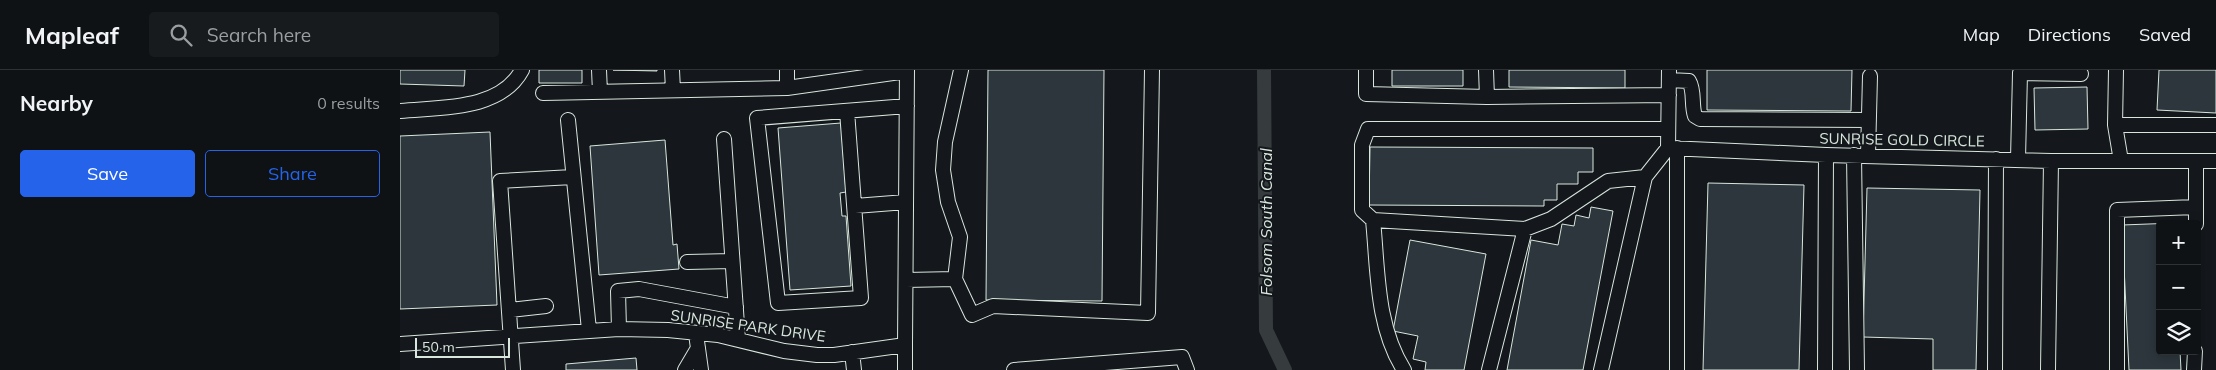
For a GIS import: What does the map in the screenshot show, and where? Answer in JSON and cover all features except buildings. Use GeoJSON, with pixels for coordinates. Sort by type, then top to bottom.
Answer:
{"type":"FeatureCollection","features":[{"type":"Feature","properties":{"kind":"street"},"geometry":{"type":"LineString","coordinates":[[400,111],[463,106],[498,95],[509,86],[522,70]]}},
{"type":"Feature","properties":{"kind":"street"},"geometry":{"type":"LineString","coordinates":[[599,70],[600,92]]}},
{"type":"Feature","properties":{"kind":"street"},"geometry":{"type":"LineString","coordinates":[[672,70],[673,90]]}},
{"type":"Feature","properties":{"kind":"street"},"geometry":{"type":"LineString","coordinates":[[787,70],[787,88]]}},
{"type":"Feature","properties":{"kind":"street"},"geometry":{"type":"LineString","coordinates":[[543,93],[787,88],[907,70],[905,370]]}},
{"type":"Feature","properties":{"kind":"street"},"geometry":{"type":"LineString","coordinates":[[961,70],[945,142],[943,170],[948,202],[960,237],[954,279],[972,315],[993,306],[1148,314],[1152,70]]}},
{"type":"Feature","properties":{"kind":"street"},"geometry":{"type":"LineString","coordinates":[[1366,70],[1366,94],[1487,97],[1668,95]]}},
{"type":"Feature","properties":{"kind":"street"},"geometry":{"type":"LineString","coordinates":[[1486,70],[1487,97]]}},
{"type":"Feature","properties":{"kind":"street"},"geometry":{"type":"LineString","coordinates":[[2116,70],[2115,125],[2121,161]]}},
{"type":"Feature","properties":{"kind":"street"},"geometry":{"type":"LineString","coordinates":[[2018,159],[2020,73],[2081,74]]}},
{"type":"Feature","properties":{"kind":"street"},"geometry":{"type":"LineString","coordinates":[[1677,370],[1673,148],[1668,129],[1669,75],[1689,81],[1692,86],[1693,110],[1695,116],[1700,119],[1869,120]]}},
{"type":"Feature","properties":{"kind":"street"},"geometry":{"type":"LineString","coordinates":[[1857,370],[1861,155],[1869,120],[1870,76]]}},
{"type":"Feature","properties":{"kind":"street"},"geometry":{"type":"LineString","coordinates":[[847,111],[862,298],[778,303],[757,118],[907,106]]}},
{"type":"Feature","properties":{"kind":"street"},"geometry":{"type":"LineString","coordinates":[[568,120],[589,330]]}},
{"type":"Feature","properties":{"kind":"street"},"geometry":{"type":"LineString","coordinates":[[2115,125],[2216,125]]}},
{"type":"Feature","properties":{"kind":"street"},"geometry":{"type":"LineString","coordinates":[[1645,177],[1608,181],[1551,219],[1525,229],[1373,220],[1362,210],[1362,145],[1368,129],[1668,129]]}},
{"type":"Feature","properties":{"kind":"street"},"geometry":{"type":"LineString","coordinates":[[724,139],[738,339]]}},
{"type":"Feature","properties":{"kind":"street"},"geometry":{"type":"LineString","coordinates":[[1601,370],[1645,177],[1673,148]]}},
{"type":"Feature","properties":{"kind":"street","name":"SUNRISE GOLD CIRCLE"},"geometry":{"type":"LineString","coordinates":[[1673,148],[1826,155],[2051,161],[2216,161]]}},
{"type":"Feature","properties":{"kind":"street"},"geometry":{"type":"LineString","coordinates":[[1825,370],[1826,155]]}},
{"type":"Feature","properties":{"kind":"street"},"geometry":{"type":"LineString","coordinates":[[1995,370],[1996,159]]}},
{"type":"Feature","properties":{"kind":"street"},"geometry":{"type":"LineString","coordinates":[[2048,370],[2051,161]]}},
{"type":"Feature","properties":{"kind":"street"},"geometry":{"type":"LineString","coordinates":[[2196,161],[2196,220]]}},
{"type":"Feature","properties":{"kind":"street"},"geometry":{"type":"LineString","coordinates":[[513,370],[500,181],[573,178]]}},
{"type":"Feature","properties":{"kind":"street"},"geometry":{"type":"LineString","coordinates":[[854,206],[906,202]]}},
{"type":"Feature","properties":{"kind":"street"},"geometry":{"type":"LineString","coordinates":[[2118,370],[2117,210],[2196,207]]}},
{"type":"Feature","properties":{"kind":"street"},"geometry":{"type":"LineString","coordinates":[[1373,220],[1382,316],[1396,356],[1404,370]]}},
{"type":"Feature","properties":{"kind":"street"},"geometry":{"type":"LineString","coordinates":[[1489,370],[1525,229]]}},
{"type":"Feature","properties":{"kind":"street"},"geometry":{"type":"LineString","coordinates":[[687,262],[732,261]]}},
{"type":"Feature","properties":{"kind":"street"},"geometry":{"type":"LineString","coordinates":[[906,280],[954,279]]}},
{"type":"Feature","properties":{"kind":"street"},"geometry":{"type":"LineString","coordinates":[[619,329],[618,291],[639,289],[736,307]]}},
{"type":"Feature","properties":{"kind":"street"},"geometry":{"type":"LineString","coordinates":[[510,310],[546,306]]}},
{"type":"Feature","properties":{"kind":"street","name":"SUNRISE PARK DRIVE"},"geometry":{"type":"LineString","coordinates":[[400,344],[619,329],[668,330],[697,341],[738,339],[800,353],[834,355],[905,345]]}},
{"type":"Feature","properties":{"kind":"street"},"geometry":{"type":"LineString","coordinates":[[685,370],[697,341]]}},
{"type":"Feature","properties":{"kind":"street"},"geometry":{"type":"LineString","coordinates":[[697,341],[701,370]]}},
{"type":"Feature","properties":{"kind":"street"},"geometry":{"type":"LineString","coordinates":[[852,352],[854,370]]}},
{"type":"Feature","properties":{"kind":"street"},"geometry":{"type":"LineString","coordinates":[[2194,370],[2195,355]]}},
{"type":"Feature","properties":{"kind":"street"},"geometry":{"type":"LineString","coordinates":[[1014,370],[1182,357],[1187,370]]}},
{"type":"Feature","properties":{"kind":"waterway","name":"Folsom South Canal"},"geometry":{"type":"LineString","coordinates":[[1264,70],[1266,330],[1285,370]]}}]}
